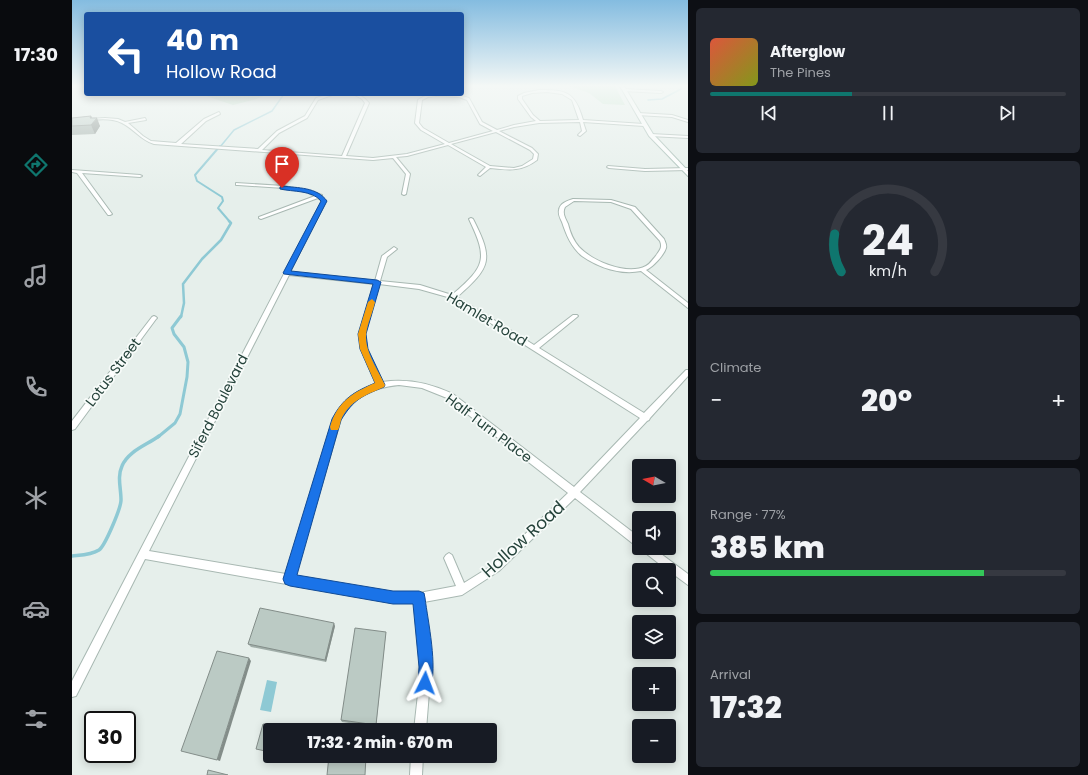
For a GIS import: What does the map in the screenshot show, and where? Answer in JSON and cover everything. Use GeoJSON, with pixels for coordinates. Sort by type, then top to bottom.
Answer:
{"type":"FeatureCollection","features":[{"type":"Feature","properties":{"kind":"main road"},"geometry":{"type":"LineString","coordinates":[[644,124],[651,135],[687,171]]}},
{"type":"Feature","properties":{"kind":"street"},"geometry":{"type":"LineString","coordinates":[[121,122],[129,122]]}},
{"type":"Feature","properties":{"kind":"street"},"geometry":{"type":"LineString","coordinates":[[177,145],[203,122]]}},
{"type":"Feature","properties":{"kind":"street"},"geometry":{"type":"LineString","coordinates":[[259,151],[278,132],[295,122]]}},
{"type":"Feature","properties":{"kind":"street"},"geometry":{"type":"LineString","coordinates":[[343,158],[358,122]]}},
{"type":"Feature","properties":{"kind":"street"},"geometry":{"type":"LineString","coordinates":[[417,122],[422,129],[489,167],[509,170],[523,167],[535,160],[536,157],[534,152],[481,122]]}},
{"type":"Feature","properties":{"kind":"street"},"geometry":{"type":"LineString","coordinates":[[125,123],[145,141],[154,143],[373,159],[394,157],[522,124],[538,122]]}},
{"type":"Feature","properties":{"kind":"street"},"geometry":{"type":"LineString","coordinates":[[580,122],[584,131],[580,135]]}},
{"type":"Feature","properties":{"kind":"street"},"geometry":{"type":"LineString","coordinates":[[605,122],[644,124]]}},
{"type":"Feature","properties":{"kind":"street"},"geometry":{"type":"LineString","coordinates":[[651,135],[688,137]]}},
{"type":"Feature","properties":{"kind":"street"},"geometry":{"type":"LineString","coordinates":[[394,157],[408,174],[404,194]]}},
{"type":"Feature","properties":{"kind":"street"},"geometry":{"type":"LineString","coordinates":[[480,175],[489,167]]}},
{"type":"Feature","properties":{"kind":"street"},"geometry":{"type":"LineString","coordinates":[[609,167],[687,171]]}},
{"type":"Feature","properties":{"kind":"street"},"geometry":{"type":"LineString","coordinates":[[72,171],[140,176]]}},
{"type":"Feature","properties":{"kind":"street"},"geometry":{"type":"LineString","coordinates":[[79,172],[110,214]]}},
{"type":"Feature","properties":{"kind":"street"},"geometry":{"type":"LineString","coordinates":[[238,184],[297,189],[313,192],[320,196]]}},
{"type":"Feature","properties":{"kind":"street"},"geometry":{"type":"LineString","coordinates":[[261,218],[320,196]]}},
{"type":"Feature","properties":{"kind":"street","name":"Siferd Boulevard"},"geometry":{"type":"LineString","coordinates":[[72,692],[324,201],[320,196]]}},
{"type":"Feature","properties":{"kind":"street"},"geometry":{"type":"LineString","coordinates":[[582,200],[611,201],[625,204],[638,212],[665,245],[664,249],[649,267],[642,269],[621,270],[607,266],[584,254],[574,243],[562,214],[561,210],[563,203],[582,200]]}},
{"type":"Feature","properties":{"kind":"street"},"geometry":{"type":"LineString","coordinates":[[453,297],[474,279],[480,270],[484,259],[485,250],[482,240],[471,219]]}},
{"type":"Feature","properties":{"kind":"street"},"geometry":{"type":"LineString","coordinates":[[380,385],[364,349],[362,334],[385,256],[394,250]]}},
{"type":"Feature","properties":{"kind":"street"},"geometry":{"type":"LineString","coordinates":[[576,257],[584,254]]}},
{"type":"Feature","properties":{"kind":"street"},"geometry":{"type":"LineString","coordinates":[[642,269],[688,306]]}},
{"type":"Feature","properties":{"kind":"street","name":"Hamlet Road"},"geometry":{"type":"LineString","coordinates":[[286,273],[420,287],[453,297],[646,418]]}},
{"type":"Feature","properties":{"kind":"street"},"geometry":{"type":"LineString","coordinates":[[535,348],[575,316]]}},
{"type":"Feature","properties":{"kind":"street","name":"Lotus Street"},"geometry":{"type":"LineString","coordinates":[[72,427],[154,318]]}},
{"type":"Feature","properties":{"kind":"street","name":"Hollow Road"},"geometry":{"type":"LineString","coordinates":[[142,554],[393,598],[419,598],[462,590],[496,568],[574,493],[688,372]]}},
{"type":"Feature","properties":{"kind":"street","name":"Half Turn Place"},"geometry":{"type":"LineString","coordinates":[[290,579],[337,419],[347,404],[359,393],[380,385],[398,383],[418,384],[450,396],[632,538]]}},
{"type":"Feature","properties":{"kind":"street"},"geometry":{"type":"LineString","coordinates":[[655,555],[688,580]]}},
{"type":"Feature","properties":{"kind":"street"},"geometry":{"type":"LineString","coordinates":[[449,558],[462,590]]}},
{"type":"Feature","properties":{"kind":"street"},"geometry":{"type":"LineString","coordinates":[[419,598],[426,667],[421,723]]}},
{"type":"Feature","properties":{"kind":"street"},"geometry":{"type":"LineString","coordinates":[[416,775],[417,763]]}},
{"type":"Feature","properties":{"kind":"water"},"geometry":{"type":"Polygon","coordinates":[[[267,680],[277,682],[271,712],[260,710],[267,680]]]}},
{"type":"Feature","properties":{"kind":"building"},"geometry":{"type":"Polygon","coordinates":[[[72,122],[93,122],[91,125],[72,126],[72,122]]]}},
{"type":"Feature","properties":{"kind":"building"},"geometry":{"type":"Polygon","coordinates":[[[260,608],[334,623],[325,660],[248,644],[260,608]]]}},
{"type":"Feature","properties":{"kind":"building"},"geometry":{"type":"Polygon","coordinates":[[[355,628],[386,632],[376,723],[362,723],[341,720],[355,628]]]}},
{"type":"Feature","properties":{"kind":"building"},"geometry":{"type":"Polygon","coordinates":[[[217,651],[249,658],[217,760],[181,751],[217,651]]]}},
{"type":"Feature","properties":{"kind":"building"},"geometry":{"type":"Polygon","coordinates":[[[263,724],[263,750],[256,749],[263,724]]]}},
{"type":"Feature","properties":{"kind":"building"},"geometry":{"type":"Polygon","coordinates":[[[328,763],[366,763],[365,775],[327,775],[328,763]]]}},
{"type":"Feature","properties":{"kind":"building"},"geometry":{"type":"Polygon","coordinates":[[[208,770],[228,775],[207,775],[208,770]]]}},
{"type":"Feature","properties":{"kind":"waterway"},"geometry":{"type":"LineString","coordinates":[[220,147],[234,130],[250,122]]}},
{"type":"Feature","properties":{"kind":"waterway"},"geometry":{"type":"LineString","coordinates":[[220,146],[195,175],[197,181],[222,197],[223,201],[218,208],[230,222]]}},
{"type":"Feature","properties":{"kind":"waterway"},"geometry":{"type":"LineString","coordinates":[[181,317],[184,303],[183,284],[202,259],[221,240],[231,223],[230,222]]}},
{"type":"Feature","properties":{"kind":"waterway"},"geometry":{"type":"LineString","coordinates":[[158,437],[175,423],[180,414],[187,377],[188,362],[184,347],[174,334],[172,328],[181,316]]}},
{"type":"Feature","properties":{"kind":"waterway"},"geometry":{"type":"LineString","coordinates":[[72,556],[93,553],[102,547],[112,526],[121,500],[119,478],[122,466],[133,452],[159,436]]}},
{"type":"Feature","properties":{"kind":"slow traffic"},"geometry":{"type":"LineString","coordinates":[[335,427],[337,419],[347,404],[359,393],[380,385],[364,349],[362,334],[372,302]]}},
{"type":"Feature","properties":{"kind":"route"},"geometry":{"type":"LineString","coordinates":[[282,188],[313,192],[320,196],[324,201],[286,273],[377,282],[362,334],[364,349],[380,385],[359,393],[347,404],[337,419],[290,579],[393,598],[419,598],[426,667],[425,683]]}}]}
